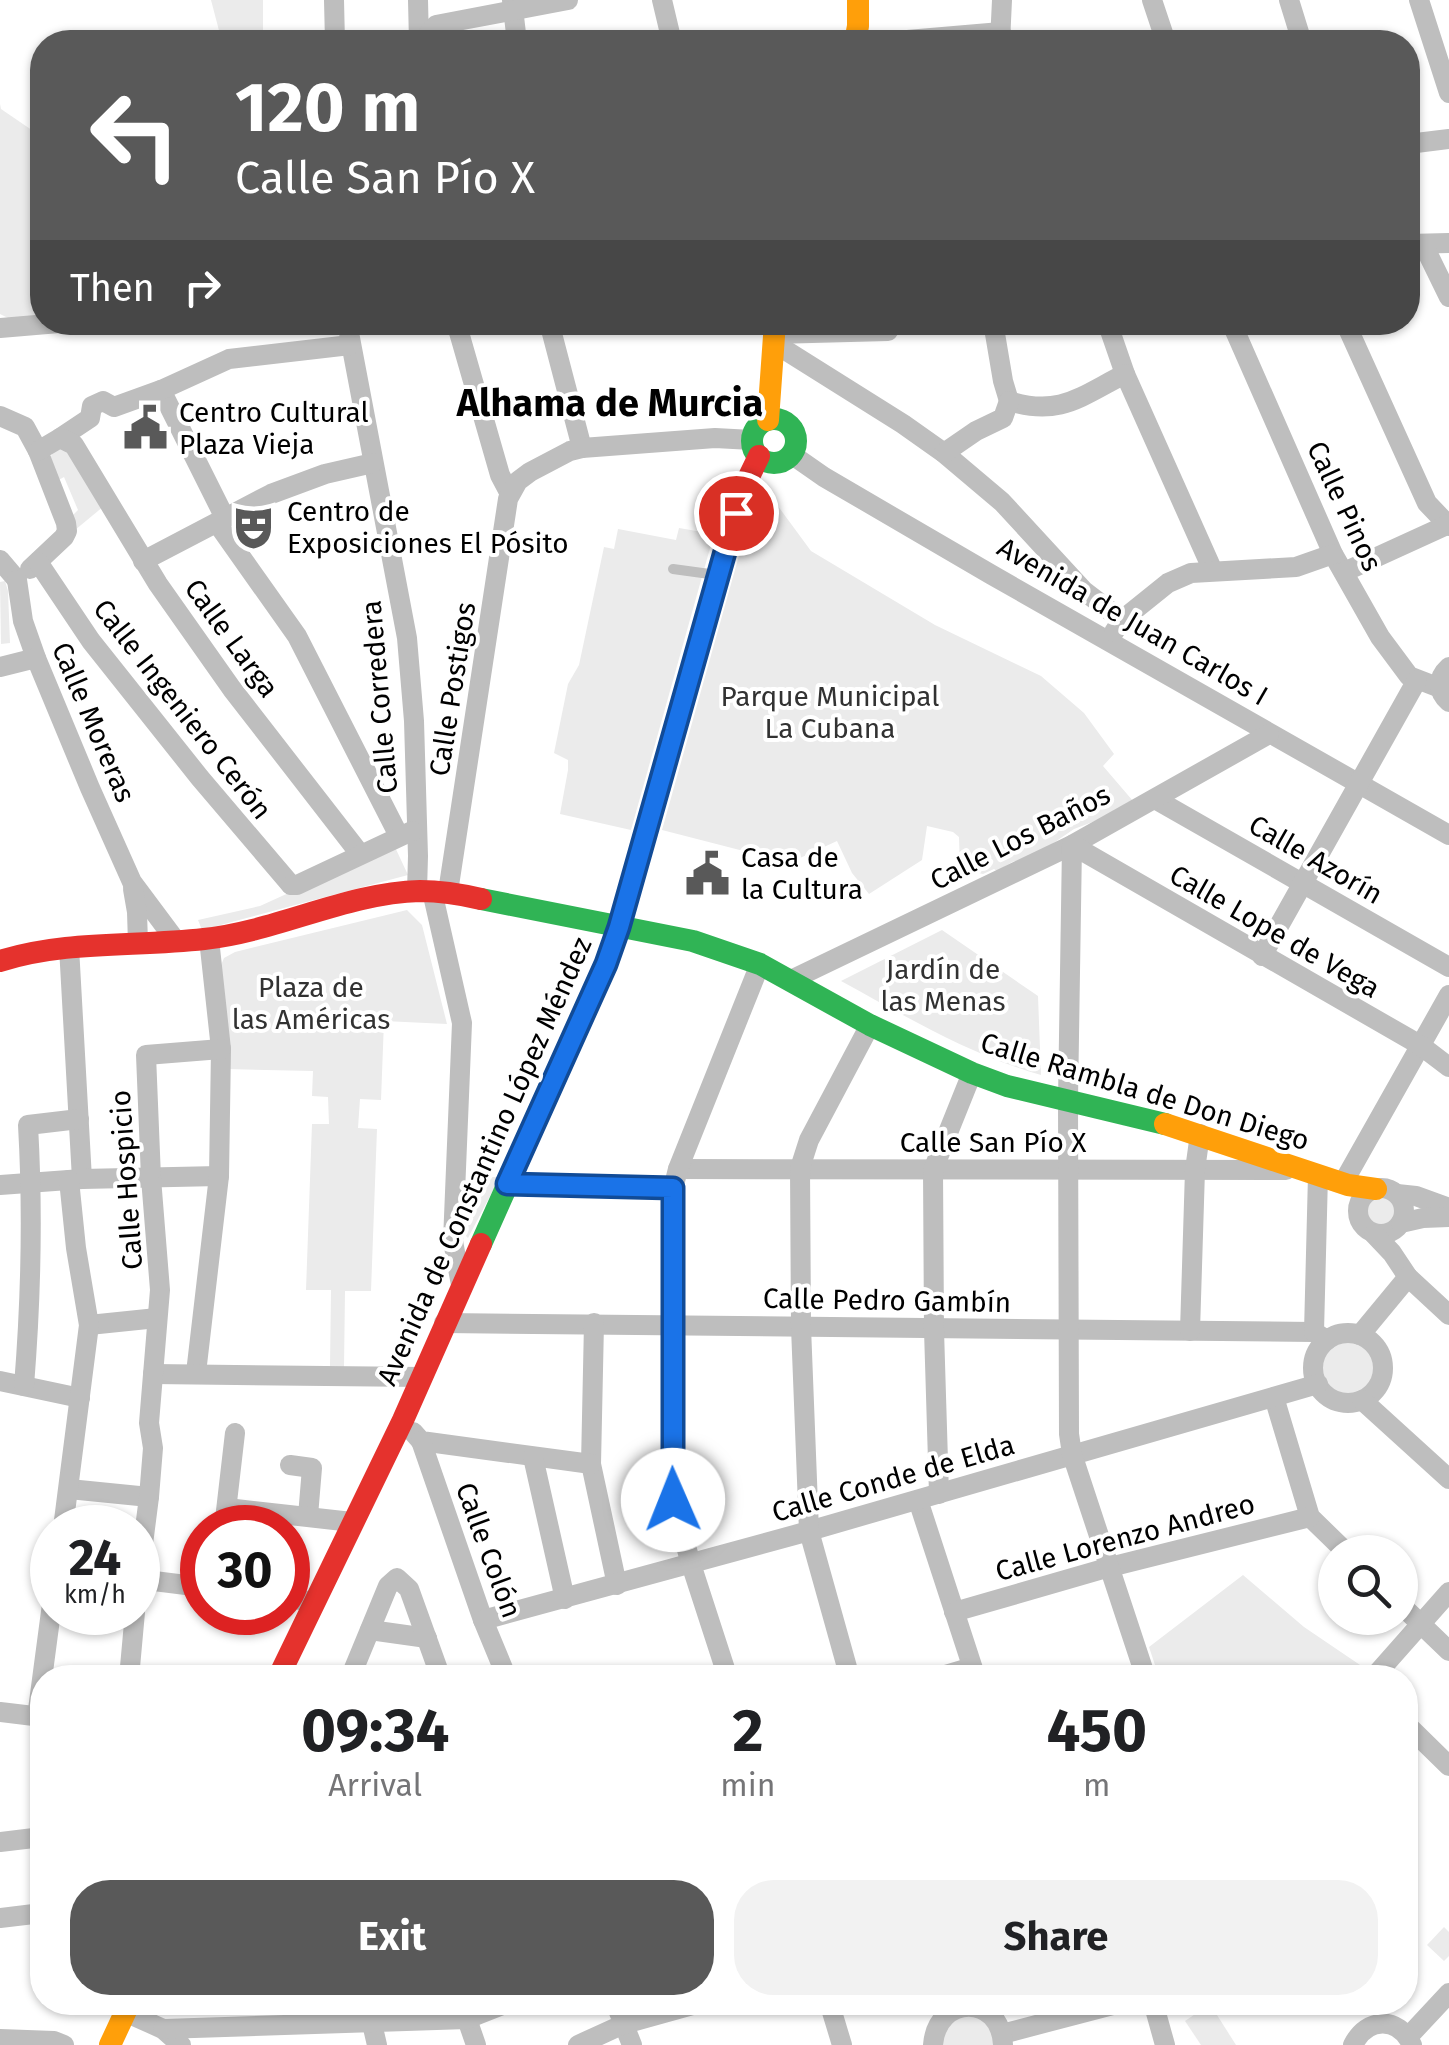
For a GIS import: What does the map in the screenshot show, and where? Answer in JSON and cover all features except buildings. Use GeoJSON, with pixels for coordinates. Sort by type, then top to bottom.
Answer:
{"type":"FeatureCollection","features":[{"type":"Feature","properties":{"kind":"main road"},"geometry":{"type":"LineString","coordinates":[[857,30],[858,0]]}},
{"type":"Feature","properties":{"kind":"main road"},"geometry":{"type":"LineString","coordinates":[[774,335],[778,421]]}},
{"type":"Feature","properties":{"kind":"main road"},"geometry":{"type":"LineString","coordinates":[[778,421],[795,434],[796,441],[786,459],[772,462],[756,448],[759,425],[778,421]]}},
{"type":"Feature","properties":{"kind":"main road","name":"Avenida de Constantino López Méndez"},"geometry":{"type":"LineString","coordinates":[[285,1665],[403,1420],[606,964],[756,448]]}},
{"type":"Feature","properties":{"kind":"main road"},"geometry":{"type":"LineString","coordinates":[[0,961],[20,953],[69,947],[209,939],[354,902],[432,891]]}},
{"type":"Feature","properties":{"kind":"main road","name":"Calle Rambla de Don Diego"},"geometry":{"type":"LineString","coordinates":[[432,891],[693,940],[760,964],[870,1025],[1007,1086],[1200,1134],[1323,1176],[1386,1192]]}},
{"type":"Feature","properties":{"kind":"main road"},"geometry":{"type":"LineString","coordinates":[[110,2045],[123,2015]]}},
{"type":"Feature","properties":{"kind":"street"},"geometry":{"type":"LineString","coordinates":[[334,0],[334,30]]}},
{"type":"Feature","properties":{"kind":"street"},"geometry":{"type":"LineString","coordinates":[[418,0],[420,30]]}},
{"type":"Feature","properties":{"kind":"street"},"geometry":{"type":"LineString","coordinates":[[432,30],[512,6],[568,0]]}},
{"type":"Feature","properties":{"kind":"street"},"geometry":{"type":"LineString","coordinates":[[662,0],[669,30]]}},
{"type":"Feature","properties":{"kind":"street"},"geometry":{"type":"LineString","coordinates":[[1000,30],[1002,0]]}},
{"type":"Feature","properties":{"kind":"street"},"geometry":{"type":"LineString","coordinates":[[1152,0],[1162,30]]}},
{"type":"Feature","properties":{"kind":"street"},"geometry":{"type":"LineString","coordinates":[[1289,0],[1298,30]]}},
{"type":"Feature","properties":{"kind":"street"},"geometry":{"type":"LineString","coordinates":[[1419,0],[1449,93]]}},
{"type":"Feature","properties":{"kind":"street"},"geometry":{"type":"LineString","coordinates":[[1420,143],[1449,139]]}},
{"type":"Feature","properties":{"kind":"street"},"geometry":{"type":"LineString","coordinates":[[1420,244],[1449,243]]}},
{"type":"Feature","properties":{"kind":"street"},"geometry":{"type":"LineString","coordinates":[[1420,252],[1449,297]]}},
{"type":"Feature","properties":{"kind":"street"},"geometry":{"type":"LineString","coordinates":[[0,328],[30,325]]}},
{"type":"Feature","properties":{"kind":"street","name":"Calle Corredera"},"geometry":{"type":"LineString","coordinates":[[349,335],[407,638],[414,721],[408,832],[432,891]]}},
{"type":"Feature","properties":{"kind":"street"},"geometry":{"type":"LineString","coordinates":[[460,335],[500,474],[510,494]]}},
{"type":"Feature","properties":{"kind":"street"},"geometry":{"type":"LineString","coordinates":[[552,335],[582,448]]}},
{"type":"Feature","properties":{"kind":"street"},"geometry":{"type":"LineString","coordinates":[[777,335],[944,452],[1002,502],[1084,591],[1122,620]]}},
{"type":"Feature","properties":{"kind":"street"},"geometry":{"type":"LineString","coordinates":[[944,452],[1002,418],[1009,401],[996,335]]}},
{"type":"Feature","properties":{"kind":"street"},"geometry":{"type":"LineString","coordinates":[[1111,335],[1213,571]]}},
{"type":"Feature","properties":{"kind":"street","name":"Calle Pinos"},"geometry":{"type":"LineString","coordinates":[[1241,335],[1338,563],[1390,652],[1409,676],[1444,695]]}},
{"type":"Feature","properties":{"kind":"street"},"geometry":{"type":"LineString","coordinates":[[1108,641],[1122,620],[1168,583],[1191,573],[1338,563],[1448,525],[1427,502],[1351,335]]}},
{"type":"Feature","properties":{"kind":"street"},"geometry":{"type":"LineString","coordinates":[[38,451],[67,441],[90,418],[92,406],[103,401],[114,407],[127,394],[161,390],[229,359],[350,345]]}},
{"type":"Feature","properties":{"kind":"street"},"geometry":{"type":"LineString","coordinates":[[1009,401],[1052,408],[1125,374]]}},
{"type":"Feature","properties":{"kind":"street"},"geometry":{"type":"LineString","coordinates":[[161,390],[221,520],[298,636],[408,832],[291,885],[299,917]]}},
{"type":"Feature","properties":{"kind":"street"},"geometry":{"type":"LineString","coordinates":[[0,416],[26,427],[66,523],[64,537],[17,580],[0,560]]}},
{"type":"Feature","properties":{"kind":"street"},"geometry":{"type":"LineString","coordinates":[[510,494],[530,472],[582,448],[715,438],[756,448]]}},
{"type":"Feature","properties":{"kind":"street","name":"Calle Larga"},"geometry":{"type":"LineString","coordinates":[[67,441],[143,561],[232,688],[360,854]]}},
{"type":"Feature","properties":{"kind":"street","name":"Avenida de Juan Carlos I"},"geometry":{"type":"LineString","coordinates":[[791,454],[824,477],[1449,835]]}},
{"type":"Feature","properties":{"kind":"street"},"geometry":{"type":"LineString","coordinates":[[143,561],[271,494],[372,463]]}},
{"type":"Feature","properties":{"kind":"street","name":"Calle Postigos"},"geometry":{"type":"LineString","coordinates":[[432,891],[453,857],[510,494]]}},
{"type":"Feature","properties":{"kind":"street","name":"Calle Ingeniero Cerón"},"geometry":{"type":"LineString","coordinates":[[38,562],[91,641],[291,885]]}},
{"type":"Feature","properties":{"kind":"street","name":"Calle Moreras"},"geometry":{"type":"LineString","coordinates":[[17,580],[23,621],[36,658],[132,882],[176,941]]}},
{"type":"Feature","properties":{"kind":"street"},"geometry":{"type":"LineString","coordinates":[[0,667],[36,658]]}},
{"type":"Feature","properties":{"kind":"street"},"geometry":{"type":"LineString","coordinates":[[1444,695],[1442,674],[1449,667]]}},
{"type":"Feature","properties":{"kind":"street"},"geometry":{"type":"LineString","coordinates":[[1262,956],[1417,680]]}},
{"type":"Feature","properties":{"kind":"street","name":"Calle Los Baños"},"geometry":{"type":"LineString","coordinates":[[790,980],[1072,845],[1269,734]]}},
{"type":"Feature","properties":{"kind":"street","name":"Calle Azorín"},"geometry":{"type":"LineString","coordinates":[[1156,799],[1449,967]]}},
{"type":"Feature","properties":{"kind":"street"},"geometry":{"type":"LineString","coordinates":[[1072,845],[1068,1100],[1072,1454],[1142,1665]]}},
{"type":"Feature","properties":{"kind":"street","name":"Calle Lope de Vega"},"geometry":{"type":"LineString","coordinates":[[1072,845],[1420,1045],[1449,1067]]}},
{"type":"Feature","properties":{"kind":"street"},"geometry":{"type":"LineString","coordinates":[[418,856],[453,857]]}},
{"type":"Feature","properties":{"kind":"street","name":"Calle Moreras"},"geometry":{"type":"LineString","coordinates":[[132,882],[138,943]]}},
{"type":"Feature","properties":{"kind":"street"},"geometry":{"type":"LineString","coordinates":[[432,891],[462,1023],[454,1241],[462,1285]]}},
{"type":"Feature","properties":{"kind":"street"},"geometry":{"type":"LineString","coordinates":[[196,1373],[219,1176],[221,1049],[209,939]]}},
{"type":"Feature","properties":{"kind":"street"},"geometry":{"type":"LineString","coordinates":[[66,1505],[89,1326],[76,1248],[78,1119],[69,947]]}},
{"type":"Feature","properties":{"kind":"street"},"geometry":{"type":"LineString","coordinates":[[724,1665],[673,1500],[675,1179],[760,964]]}},
{"type":"Feature","properties":{"kind":"street"},"geometry":{"type":"LineString","coordinates":[[1320,1336],[1360,1335],[1377,1347],[1383,1367],[1378,1387],[1371,1395],[1354,1402],[1336,1401],[1318,1384],[1314,1365],[1320,1348],[1320,1336],[1323,1176],[1420,1045],[1449,995]]}},
{"type":"Feature","properties":{"kind":"street"},"geometry":{"type":"LineString","coordinates":[[846,1665],[809,1531],[800,1168],[808,1140],[870,1025]]}},
{"type":"Feature","properties":{"kind":"street","name":"Calle Hospicio"},"geometry":{"type":"LineString","coordinates":[[148,1505],[153,1448],[149,1423],[160,1290],[146,1055],[221,1049]]}},
{"type":"Feature","properties":{"kind":"street"},"geometry":{"type":"LineString","coordinates":[[939,1494],[934,1170],[972,1073]]}},
{"type":"Feature","properties":{"kind":"street"},"geometry":{"type":"LineString","coordinates":[[24,1386],[31,1303],[32,1182],[28,1124],[78,1119]]}},
{"type":"Feature","properties":{"kind":"street"},"geometry":{"type":"LineString","coordinates":[[1190,1330],[1195,1170],[1200,1134]]}},
{"type":"Feature","properties":{"kind":"street","name":"Calle San Pío X"},"geometry":{"type":"LineString","coordinates":[[507,1184],[675,1179],[800,1168],[1195,1170],[1323,1176]]}},
{"type":"Feature","properties":{"kind":"street"},"geometry":{"type":"LineString","coordinates":[[0,1185],[219,1176]]}},
{"type":"Feature","properties":{"kind":"street"},"geometry":{"type":"LineString","coordinates":[[1323,1176],[1358,1210],[1362,1224],[1407,1275],[1449,1316]]}},
{"type":"Feature","properties":{"kind":"street"},"geometry":{"type":"LineString","coordinates":[[1358,1210],[1363,1197],[1386,1192],[1416,1196],[1449,1208]]}},
{"type":"Feature","properties":{"kind":"street"},"geometry":{"type":"LineString","coordinates":[[1360,1335],[1407,1275],[1399,1226],[1404,1208],[1386,1192]]}},
{"type":"Feature","properties":{"kind":"street"},"geometry":{"type":"LineString","coordinates":[[1374,1234],[1382,1235],[1423,1218],[1449,1217]]}},
{"type":"Feature","properties":{"kind":"street"},"geometry":{"type":"LineString","coordinates":[[89,1326],[157,1318]]}},
{"type":"Feature","properties":{"kind":"street","name":"Calle Pedro Gambín"},"geometry":{"type":"LineString","coordinates":[[444,1323],[1190,1330],[1320,1336]]}},
{"type":"Feature","properties":{"kind":"street"},"geometry":{"type":"LineString","coordinates":[[594,1324],[590,1464],[618,1584]]}},
{"type":"Feature","properties":{"kind":"street"},"geometry":{"type":"LineString","coordinates":[[154,1374],[422,1377]]}},
{"type":"Feature","properties":{"kind":"street"},"geometry":{"type":"LineString","coordinates":[[0,1381],[80,1398]]}},
{"type":"Feature","properties":{"kind":"street","name":"Calle Conde de Elda"},"geometry":{"type":"LineString","coordinates":[[483,1620],[809,1531],[1318,1384]]}},
{"type":"Feature","properties":{"kind":"street"},"geometry":{"type":"LineString","coordinates":[[1274,1397],[1310,1517],[1329,1535]]}},
{"type":"Feature","properties":{"kind":"street"},"geometry":{"type":"LineString","coordinates":[[1362,1400],[1449,1479]]}},
{"type":"Feature","properties":{"kind":"street"},"geometry":{"type":"LineString","coordinates":[[403,1420],[421,1440],[590,1464]]}},
{"type":"Feature","properties":{"kind":"street"},"geometry":{"type":"LineString","coordinates":[[227,1505],[235,1433]]}},
{"type":"Feature","properties":{"kind":"street","name":"Calle Colón"},"geometry":{"type":"LineString","coordinates":[[421,1440],[502,1665]]}},
{"type":"Feature","properties":{"kind":"street"},"geometry":{"type":"LineString","coordinates":[[533,1457],[565,1599]]}},
{"type":"Feature","properties":{"kind":"street"},"geometry":{"type":"LineString","coordinates":[[290,1465],[312,1468],[309,1505]]}},
{"type":"Feature","properties":{"kind":"street"},"geometry":{"type":"LineString","coordinates":[[68,1489],[149,1497]]}},
{"type":"Feature","properties":{"kind":"street"},"geometry":{"type":"LineString","coordinates":[[918,1500],[972,1665]]}},
{"type":"Feature","properties":{"kind":"street"},"geometry":{"type":"LineString","coordinates":[[310,1516],[352,1522]]}},
{"type":"Feature","properties":{"kind":"street","name":"Calle Lorenzo Andreo"},"geometry":{"type":"LineString","coordinates":[[954,1612],[1110,1567],[1310,1517]]}},
{"type":"Feature","properties":{"kind":"street"},"geometry":{"type":"LineString","coordinates":[[355,1665],[388,1586],[397,1578],[409,1589],[435,1665]]}},
{"type":"Feature","properties":{"kind":"street"},"geometry":{"type":"LineString","coordinates":[[1384,1665],[1449,1592]]}},
{"type":"Feature","properties":{"kind":"street"},"geometry":{"type":"LineString","coordinates":[[310,1601],[314,1602]]}},
{"type":"Feature","properties":{"kind":"street"},"geometry":{"type":"LineString","coordinates":[[1420,1624],[1449,1651]]}},
{"type":"Feature","properties":{"kind":"street"},"geometry":{"type":"LineString","coordinates":[[370,1630],[426,1638]]}},
{"type":"Feature","properties":{"kind":"street"},"geometry":{"type":"LineString","coordinates":[[46,1665],[49,1635]]}},
{"type":"Feature","properties":{"kind":"street"},"geometry":{"type":"LineString","coordinates":[[130,1665],[133,1635]]}},
{"type":"Feature","properties":{"kind":"street"},"geometry":{"type":"LineString","coordinates":[[0,1712],[30,1716]]}},
{"type":"Feature","properties":{"kind":"street"},"geometry":{"type":"LineString","coordinates":[[1418,1736],[1449,1766]]}},
{"type":"Feature","properties":{"kind":"street"},"geometry":{"type":"LineString","coordinates":[[0,1842],[30,1838]]}},
{"type":"Feature","properties":{"kind":"street"},"geometry":{"type":"LineString","coordinates":[[0,1918],[30,1915]]}},
{"type":"Feature","properties":{"kind":"street"},"geometry":{"type":"LineString","coordinates":[[1353,2045],[1361,2031],[1381,2023],[1401,2029],[1410,2041],[1449,1993]]}},
{"type":"Feature","properties":{"kind":"street"},"geometry":{"type":"LineString","coordinates":[[140,2015],[181,2045]]}},
{"type":"Feature","properties":{"kind":"street"},"geometry":{"type":"LineString","coordinates":[[163,2030],[335,2015]]}},
{"type":"Feature","properties":{"kind":"street"},"geometry":{"type":"LineString","coordinates":[[370,2015],[377,2045]]}},
{"type":"Feature","properties":{"kind":"street"},"geometry":{"type":"LineString","coordinates":[[411,2015],[467,2019],[477,2015]]}},
{"type":"Feature","properties":{"kind":"street"},"geometry":{"type":"LineString","coordinates":[[621,2015],[632,2045]]}},
{"type":"Feature","properties":{"kind":"street"},"geometry":{"type":"LineString","coordinates":[[578,2045],[624,2024],[656,2015]]}},
{"type":"Feature","properties":{"kind":"street"},"geometry":{"type":"LineString","coordinates":[[832,2015],[842,2045]]}},
{"type":"Feature","properties":{"kind":"street"},"geometry":{"type":"LineString","coordinates":[[933,2045],[934,2033],[946,2015]]}},
{"type":"Feature","properties":{"kind":"street"},"geometry":{"type":"LineString","coordinates":[[991,2015],[998,2023],[1002,2040],[1082,2015]]}},
{"type":"Feature","properties":{"kind":"street"},"geometry":{"type":"LineString","coordinates":[[1156,2015],[1164,2045]]}},
{"type":"Feature","properties":{"kind":"street"},"geometry":{"type":"LineString","coordinates":[[467,2019],[476,2045]]}},
{"type":"Feature","properties":{"kind":"street"},"geometry":{"type":"LineString","coordinates":[[0,2039],[54,2040],[64,2045]]}},
{"type":"Feature","properties":{"kind":"lane"},"geometry":{"type":"LineString","coordinates":[[674,568],[719,575]]}},
{"type":"Feature","properties":{"kind":"green space"},"geometry":{"type":"Polygon","coordinates":[[[211,0],[263,0],[263,30],[219,30],[211,0]]]}},
{"type":"Feature","properties":{"kind":"green space"},"geometry":{"type":"Polygon","coordinates":[[[0,104],[1,109],[30,129],[30,320],[12,320],[0,314],[0,104]]]}},
{"type":"Feature","properties":{"kind":"green space"},"geometry":{"type":"Polygon","coordinates":[[[59,448],[73,451],[104,506],[75,530],[69,519],[78,510],[64,477],[55,482],[48,461],[59,448]]]}},
{"type":"Feature","properties":{"kind":"green space","name":"Parque Municipal La Cubana"},"geometry":{"type":"Polygon","coordinates":[[[756,495],[772,498],[811,551],[935,625],[1041,676],[1084,713],[1114,754],[1103,766],[1133,801],[1114,810],[1114,814],[1074,829],[1036,855],[983,874],[960,869],[959,837],[927,826],[922,860],[869,894],[852,873],[837,841],[800,858],[792,849],[771,858],[662,830],[756,495]]]}},
{"type":"Feature","properties":{"kind":"green space"},"geometry":{"type":"Polygon","coordinates":[[[679,528],[714,534],[631,830],[560,814],[568,760],[554,753],[568,684],[579,665],[604,547],[614,549],[618,529],[676,540],[679,528]]]}},
{"type":"Feature","properties":{"kind":"green space"},"geometry":{"type":"Polygon","coordinates":[[[5,581],[10,643],[1,644],[0,582],[5,581]]]}},
{"type":"Feature","properties":{"kind":"green space"},"geometry":{"type":"Polygon","coordinates":[[[394,845],[408,875],[202,930],[198,920],[260,906],[394,845]]]}},
{"type":"Feature","properties":{"kind":"green space","name":"Plaza de las Américas"},"geometry":{"type":"Polygon","coordinates":[[[407,910],[422,925],[447,1024],[384,1021],[381,1100],[360,1099],[358,1128],[377,1129],[371,1291],[345,1291],[344,1367],[330,1366],[331,1290],[306,1290],[312,1124],[329,1124],[328,1097],[312,1096],[313,1071],[227,1069],[219,970],[224,958],[235,952],[407,910]]]}},
{"type":"Feature","properties":{"kind":"green space","name":"Jardín de las Menas"},"geometry":{"type":"Polygon","coordinates":[[[942,930],[1038,996],[1041,1075],[963,1046],[841,981],[942,930]]]}},
{"type":"Feature","properties":{"kind":"green space"},"geometry":{"type":"Polygon","coordinates":[[[468,1177],[500,1177],[468,1238],[465,1235],[468,1177]]]}},
{"type":"Feature","properties":{"kind":"green space"},"geometry":{"type":"Polygon","coordinates":[[[1381,1194],[1394,1199],[1399,1212],[1394,1225],[1381,1230],[1368,1225],[1363,1212],[1368,1199],[1381,1194]]]}},
{"type":"Feature","properties":{"kind":"green space"},"geometry":{"type":"Polygon","coordinates":[[[1348,1337],[1369,1346],[1378,1367],[1369,1388],[1348,1397],[1327,1388],[1318,1367],[1327,1346],[1348,1337]]]}},
{"type":"Feature","properties":{"kind":"green space"},"geometry":{"type":"Polygon","coordinates":[[[1243,1575],[1304,1627],[1360,1665],[1155,1665],[1149,1647],[1243,1575]]]}},
{"type":"Feature","properties":{"kind":"green space"},"geometry":{"type":"Polygon","coordinates":[[[1444,1927],[1449,1932],[1449,1956],[1444,1961],[1427,1945],[1444,1927]]]}},
{"type":"Feature","properties":{"kind":"green space"},"geometry":{"type":"Polygon","coordinates":[[[956,2015],[972,2015],[987,2018],[997,2045],[937,2045],[956,2015]]]}},
{"type":"Feature","properties":{"kind":"green space"},"geometry":{"type":"Polygon","coordinates":[[[1194,2015],[1217,2015],[1236,2045],[1201,2045],[1185,2021],[1194,2015]]]}},
{"type":"Feature","properties":{"kind":"traffic: fast"},"geometry":{"type":"LineString","coordinates":[[774,419],[789,426],[796,441],[789,456],[774,463],[759,456],[752,441],[759,426],[774,419]]}},
{"type":"Feature","properties":{"kind":"traffic: fast"},"geometry":{"type":"LineString","coordinates":[[481,1244],[606,964],[655,801]]}},
{"type":"Feature","properties":{"kind":"traffic: fast"},"geometry":{"type":"LineString","coordinates":[[481,899],[693,941],[760,964],[870,1025],[972,1073],[1007,1086],[1165,1124]]}},
{"type":"Feature","properties":{"kind":"traffic: slow"},"geometry":{"type":"LineString","coordinates":[[857,30],[858,0]]}},
{"type":"Feature","properties":{"kind":"traffic: slow"},"geometry":{"type":"LineString","coordinates":[[768,420],[774,335]]}},
{"type":"Feature","properties":{"kind":"traffic: slow"},"geometry":{"type":"LineString","coordinates":[[1165,1124],[1348,1185],[1376,1189]]}},
{"type":"Feature","properties":{"kind":"traffic: slow"},"geometry":{"type":"LineString","coordinates":[[110,2045],[124,2015]]}},
{"type":"Feature","properties":{"kind":"traffic: jam"},"geometry":{"type":"LineString","coordinates":[[655,801],[743,489],[759,456]]}},
{"type":"Feature","properties":{"kind":"traffic: jam"},"geometry":{"type":"LineString","coordinates":[[0,961],[76,947],[231,935],[393,893],[435,892],[481,899]]}},
{"type":"Feature","properties":{"kind":"traffic: jam"},"geometry":{"type":"LineString","coordinates":[[284,1665],[403,1420],[481,1244]]}},
{"type":"Feature","properties":{"kind":"place","name":"Centro Cultural Plaza Vieja"},"geometry":{"type":"Point","coordinates":[146,428]}},
{"type":"Feature","properties":{"kind":"place","name":"Centro de Exposiciones El Pósito"},"geometry":{"type":"Point","coordinates":[254,527]}},
{"type":"Feature","properties":{"kind":"place","name":"Casa de la Cultura"},"geometry":{"type":"Point","coordinates":[708,873]}},
{"type":"Feature","properties":{"kind":"district","name":"Alhama de Murcia"},"geometry":{"type":"Point","coordinates":[610,403]}},
{"type":"Feature","properties":{"kind":"route"},"geometry":{"type":"LineString","coordinates":[[673,1500],[673,1188],[507,1184],[619,927],[736,513]]}}]}
